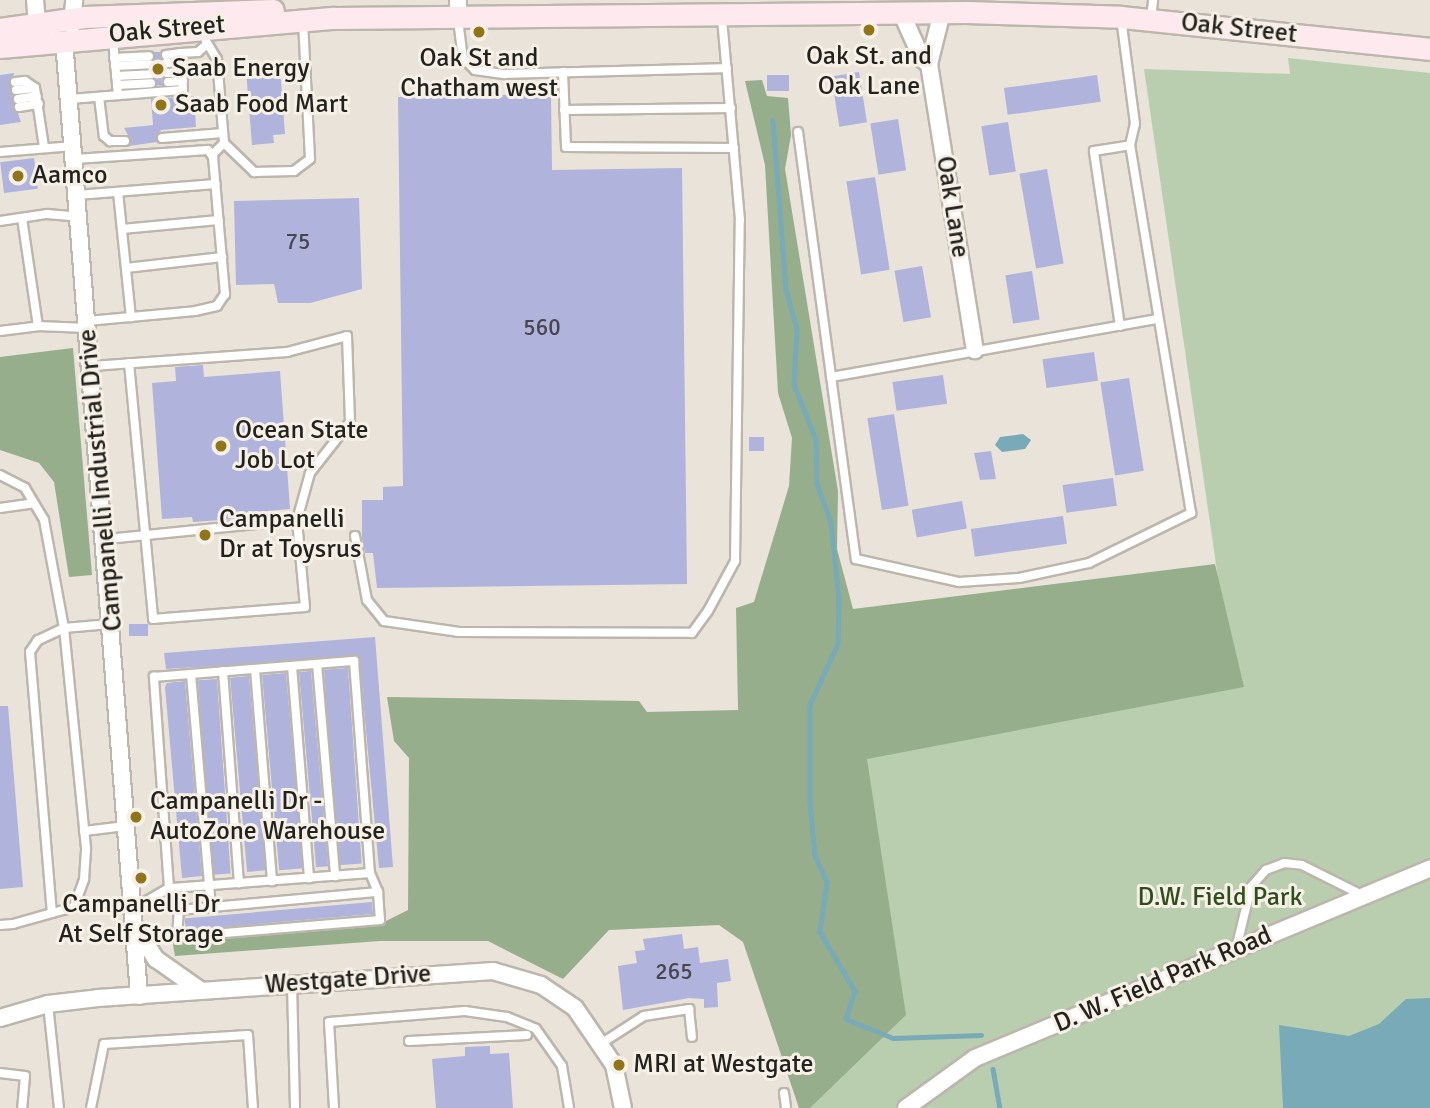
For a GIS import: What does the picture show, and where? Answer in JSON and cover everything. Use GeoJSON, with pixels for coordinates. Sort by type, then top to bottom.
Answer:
{"type":"FeatureCollection","features":[{"type":"Feature","properties":{"kind":"main road","name":"Oak Street"},"geometry":{"type":"LineString","coordinates":[[0,47],[64,40],[174,6],[211,18]]}},
{"type":"Feature","properties":{"kind":"main road","name":"Oak Street"},"geometry":{"type":"LineString","coordinates":[[0,29],[37,23],[75,9],[111,25],[211,18],[334,18],[426,8],[721,14],[767,7],[893,8],[942,12],[1056,7],[1121,17],[1152,10],[1430,49]]}},
{"type":"Feature","properties":{"kind":"street"},"geometry":{"type":"LineString","coordinates":[[35,0],[37,23],[64,40],[75,9]]}},
{"type":"Feature","properties":{"kind":"street","name":"Oak Lane"},"geometry":{"type":"LineString","coordinates":[[893,8],[922,59],[929,64]]}},
{"type":"Feature","properties":{"kind":"street","name":"Oak Lane"},"geometry":{"type":"LineString","coordinates":[[942,12],[929,64],[975,350]]}},
{"type":"Feature","properties":{"kind":"street","name":"Campanelli Industrial Drive"},"geometry":{"type":"LineString","coordinates":[[64,40],[113,624],[139,996]]}},
{"type":"Feature","properties":{"kind":"street","name":"D. W. Field Park Road"},"geometry":{"type":"LineString","coordinates":[[906,1108],[975,1058],[1430,869]]}},
{"type":"Feature","properties":{"kind":"street","name":"Campanelli Industrial Drive"},"geometry":{"type":"LineString","coordinates":[[133,915],[156,958],[202,991]]}},
{"type":"Feature","properties":{"kind":"street","name":"Westgate Drive"},"geometry":{"type":"LineString","coordinates":[[0,1018],[48,1004],[139,996],[472,970],[517,975],[575,1008],[602,1042],[614,1065],[623,1108]]}},
{"type":"Feature","properties":{"kind":"lane"},"geometry":{"type":"LineString","coordinates":[[458,8],[463,58],[475,70],[563,72],[727,68]]}},
{"type":"Feature","properties":{"kind":"lane"},"geometry":{"type":"LineString","coordinates":[[355,536],[367,600],[384,621],[458,632],[692,633],[735,561],[740,220],[721,14]]}},
{"type":"Feature","properties":{"kind":"lane"},"geometry":{"type":"LineString","coordinates":[[211,18],[224,143],[254,173],[294,171],[310,159],[303,17]]}},
{"type":"Feature","properties":{"kind":"lane"},"geometry":{"type":"LineString","coordinates":[[799,132],[856,559],[959,582],[1019,578],[1089,563],[1191,513],[1130,145],[1135,124],[1121,17]]}},
{"type":"Feature","properties":{"kind":"lane"},"geometry":{"type":"LineString","coordinates":[[166,59],[181,58],[198,52],[211,18]]}},
{"type":"Feature","properties":{"kind":"lane"},"geometry":{"type":"LineString","coordinates":[[111,25],[118,95]]}},
{"type":"Feature","properties":{"kind":"lane"},"geometry":{"type":"LineString","coordinates":[[70,99],[183,90],[181,58]]}},
{"type":"Feature","properties":{"kind":"lane"},"geometry":{"type":"LineString","coordinates":[[115,62],[149,60]]}},
{"type":"Feature","properties":{"kind":"lane"},"geometry":{"type":"LineString","coordinates":[[563,72],[564,142],[573,150],[734,148]]}},
{"type":"Feature","properties":{"kind":"lane"},"geometry":{"type":"LineString","coordinates":[[167,77],[182,76]]}},
{"type":"Feature","properties":{"kind":"lane"},"geometry":{"type":"LineString","coordinates":[[117,80],[151,78]]}},
{"type":"Feature","properties":{"kind":"lane"},"geometry":{"type":"LineString","coordinates":[[37,96],[17,95],[25,81],[37,96],[44,147]]}},
{"type":"Feature","properties":{"kind":"lane"},"geometry":{"type":"LineString","coordinates":[[99,97],[104,136],[110,141],[125,141]]}},
{"type":"Feature","properties":{"kind":"lane"},"geometry":{"type":"LineString","coordinates":[[564,110],[731,108]]}},
{"type":"Feature","properties":{"kind":"lane"},"geometry":{"type":"LineString","coordinates":[[162,138],[223,133]]}},
{"type":"Feature","properties":{"kind":"lane"},"geometry":{"type":"LineString","coordinates":[[212,155],[224,143]]}},
{"type":"Feature","properties":{"kind":"lane"},"geometry":{"type":"LineString","coordinates":[[1120,326],[1094,151],[1130,145]]}},
{"type":"Feature","properties":{"kind":"lane"},"geometry":{"type":"LineString","coordinates":[[0,152],[44,147],[74,153],[195,148],[212,155]]}},
{"type":"Feature","properties":{"kind":"lane"},"geometry":{"type":"LineString","coordinates":[[0,331],[88,324],[217,306],[225,294],[212,155]]}},
{"type":"Feature","properties":{"kind":"lane"},"geometry":{"type":"LineString","coordinates":[[77,195],[216,184]]}},
{"type":"Feature","properties":{"kind":"lane"},"geometry":{"type":"LineString","coordinates":[[118,192],[131,317]]}},
{"type":"Feature","properties":{"kind":"lane"},"geometry":{"type":"LineString","coordinates":[[0,221],[79,217]]}},
{"type":"Feature","properties":{"kind":"lane"},"geometry":{"type":"LineString","coordinates":[[22,218],[38,326]]}},
{"type":"Feature","properties":{"kind":"lane"},"geometry":{"type":"LineString","coordinates":[[122,229],[219,220]]}},
{"type":"Feature","properties":{"kind":"lane"},"geometry":{"type":"LineString","coordinates":[[126,268],[222,257]]}},
{"type":"Feature","properties":{"kind":"lane"},"geometry":{"type":"LineString","coordinates":[[831,377],[1158,319]]}},
{"type":"Feature","properties":{"kind":"lane"},"geometry":{"type":"LineString","coordinates":[[92,366],[129,363],[287,352],[347,336],[350,422],[310,473],[298,520],[305,607],[153,619],[129,363]]}},
{"type":"Feature","properties":{"kind":"lane"},"geometry":{"type":"LineString","coordinates":[[0,475],[13,479],[34,503],[44,520],[64,628],[84,831],[84,879],[74,907],[0,925]]}},
{"type":"Feature","properties":{"kind":"lane"},"geometry":{"type":"LineString","coordinates":[[0,508],[34,503]]}},
{"type":"Feature","properties":{"kind":"lane"},"geometry":{"type":"LineString","coordinates":[[106,539],[298,520]]}},
{"type":"Feature","properties":{"kind":"lane"},"geometry":{"type":"LineString","coordinates":[[52,913],[30,652],[38,640],[64,628],[113,624]]}},
{"type":"Feature","properties":{"kind":"lane"},"geometry":{"type":"LineString","coordinates":[[169,888],[154,677],[354,662],[370,873],[378,892],[380,920],[177,937],[179,910],[378,892]]}},
{"type":"Feature","properties":{"kind":"lane"},"geometry":{"type":"LineString","coordinates":[[317,664],[335,876]]}},
{"type":"Feature","properties":{"kind":"lane"},"geometry":{"type":"LineString","coordinates":[[292,666],[309,878]]}},
{"type":"Feature","properties":{"kind":"lane"},"geometry":{"type":"LineString","coordinates":[[255,669],[272,881]]}},
{"type":"Feature","properties":{"kind":"lane"},"geometry":{"type":"LineString","coordinates":[[223,671],[239,883]]}},
{"type":"Feature","properties":{"kind":"lane"},"geometry":{"type":"LineString","coordinates":[[191,674],[211,907]]}},
{"type":"Feature","properties":{"kind":"lane"},"geometry":{"type":"LineString","coordinates":[[84,831],[128,826]]}},
{"type":"Feature","properties":{"kind":"lane"},"geometry":{"type":"LineString","coordinates":[[1236,950],[1251,887],[1266,870],[1284,863],[1302,865],[1364,896]]}},
{"type":"Feature","properties":{"kind":"lane"},"geometry":{"type":"LineString","coordinates":[[133,915],[169,888],[370,873]]}},
{"type":"Feature","properties":{"kind":"lane"},"geometry":{"type":"LineString","coordinates":[[292,984],[295,1108]]}},
{"type":"Feature","properties":{"kind":"lane"},"geometry":{"type":"LineString","coordinates":[[48,1004],[59,1108]]}},
{"type":"Feature","properties":{"kind":"lane"},"geometry":{"type":"LineString","coordinates":[[602,1042],[645,1016],[689,1009],[692,1037]]}},
{"type":"Feature","properties":{"kind":"lane"},"geometry":{"type":"LineString","coordinates":[[334,1108],[329,1022],[465,1011],[507,1017],[536,1030],[562,1066],[569,1108]]}},
{"type":"Feature","properties":{"kind":"lane"},"geometry":{"type":"LineString","coordinates":[[91,1108],[104,1044],[248,1035],[253,1108]]}},
{"type":"Feature","properties":{"kind":"lane"},"geometry":{"type":"LineString","coordinates":[[409,1041],[527,1035]]}},
{"type":"Feature","properties":{"kind":"lane"},"geometry":{"type":"LineString","coordinates":[[0,1073],[25,1076],[22,1108]]}},
{"type":"Feature","properties":{"kind":"lane"},"geometry":{"type":"LineString","coordinates":[[784,1093],[786,1108]]}},
{"type":"Feature","properties":{"kind":"green space","name":"D.W. Field Park"},"geometry":{"type":"Polygon","coordinates":[[[1288,58],[1430,73],[1430,1108],[798,1108],[813,1087],[856,751],[1233,681],[1144,69],[1290,74],[1288,58]]]}},
{"type":"Feature","properties":{"kind":"green space"},"geometry":{"type":"Polygon","coordinates":[[[762,80],[767,96],[788,98],[791,135],[785,169],[838,491],[837,549],[853,609],[1215,564],[1244,687],[867,759],[906,1015],[810,1108],[799,1108],[743,942],[719,925],[609,930],[563,979],[488,941],[380,941],[175,956],[172,939],[382,923],[408,910],[409,758],[394,741],[387,697],[639,701],[647,712],[738,710],[736,608],[754,602],[789,486],[792,438],[778,393],[765,165],[745,81],[762,80]]]}},
{"type":"Feature","properties":{"kind":"green space"},"geometry":{"type":"Polygon","coordinates":[[[73,348],[92,575],[69,577],[54,482],[39,463],[0,450],[0,357],[73,348]]]}},
{"type":"Feature","properties":{"kind":"water"},"geometry":{"type":"Polygon","coordinates":[[[1023,434],[1031,440],[1025,449],[1002,452],[995,445],[1000,437],[1023,434]]]}},
{"type":"Feature","properties":{"kind":"water"},"geometry":{"type":"Polygon","coordinates":[[[1430,998],[1430,1108],[1283,1108],[1279,1025],[1349,1036],[1379,1024],[1406,999],[1430,998]]]}},
{"type":"Feature","properties":{"kind":"building"},"geometry":{"type":"Polygon","coordinates":[[[154,52],[160,52],[162,85],[157,85],[154,52]]]}},
{"type":"Feature","properties":{"kind":"building"},"geometry":{"type":"Polygon","coordinates":[[[280,68],[285,134],[273,135],[274,143],[252,145],[246,70],[280,68]]]}},
{"type":"Feature","properties":{"kind":"building"},"geometry":{"type":"Polygon","coordinates":[[[859,72],[867,122],[839,127],[831,76],[859,72]]]}},
{"type":"Feature","properties":{"kind":"building"},"geometry":{"type":"Polygon","coordinates":[[[14,73],[10,91],[21,122],[0,125],[0,75],[14,73]]]}},
{"type":"Feature","properties":{"kind":"building"},"geometry":{"type":"Polygon","coordinates":[[[767,75],[789,75],[789,91],[767,91],[767,75]]]}},
{"type":"Feature","properties":{"kind":"building"},"geometry":{"type":"Polygon","coordinates":[[[1097,75],[1101,102],[1008,115],[1004,88],[1097,75]]]}},
{"type":"Feature","properties":{"kind":"building"},"geometry":{"type":"Polygon","coordinates":[[[473,91],[487,91],[487,95],[551,95],[552,170],[682,168],[687,584],[377,588],[373,553],[365,553],[362,538],[362,500],[383,500],[383,487],[403,486],[398,97],[473,96],[473,91]]]}},
{"type":"Feature","properties":{"kind":"building"},"geometry":{"type":"Polygon","coordinates":[[[194,96],[196,127],[161,130],[157,142],[129,146],[131,140],[124,128],[153,125],[151,99],[194,96]]]}},
{"type":"Feature","properties":{"kind":"building"},"geometry":{"type":"Polygon","coordinates":[[[898,119],[906,170],[878,175],[870,123],[898,119]]]}},
{"type":"Feature","properties":{"kind":"building"},"geometry":{"type":"Polygon","coordinates":[[[1008,122],[1016,171],[989,176],[981,126],[1008,122]]]}},
{"type":"Feature","properties":{"kind":"building","name":"Aamco"},"geometry":{"type":"Polygon","coordinates":[[[34,158],[38,189],[4,193],[0,162],[34,158]]]}},
{"type":"Feature","properties":{"kind":"building"},"geometry":{"type":"Polygon","coordinates":[[[1047,169],[1064,264],[1036,268],[1019,174],[1047,169]]]}},
{"type":"Feature","properties":{"kind":"building"},"geometry":{"type":"Polygon","coordinates":[[[875,177],[890,270],[861,274],[846,182],[875,177]]]}},
{"type":"Feature","properties":{"kind":"building"},"geometry":{"type":"Polygon","coordinates":[[[359,198],[362,289],[310,303],[278,303],[274,284],[236,285],[234,201],[359,198]]]}},
{"type":"Feature","properties":{"kind":"building"},"geometry":{"type":"Polygon","coordinates":[[[922,266],[931,317],[903,322],[894,271],[922,266]]]}},
{"type":"Feature","properties":{"kind":"building"},"geometry":{"type":"Polygon","coordinates":[[[1032,271],[1040,319],[1013,324],[1005,275],[1032,271]]]}},
{"type":"Feature","properties":{"kind":"building"},"geometry":{"type":"Polygon","coordinates":[[[1094,352],[1098,381],[1047,388],[1043,359],[1094,352]]]}},
{"type":"Feature","properties":{"kind":"building","name":"Ocean State Job Lot"},"geometry":{"type":"Polygon","coordinates":[[[203,365],[204,377],[280,371],[290,509],[255,512],[255,518],[193,522],[192,517],[162,519],[152,383],[176,381],[175,367],[203,365]]]}},
{"type":"Feature","properties":{"kind":"building"},"geometry":{"type":"Polygon","coordinates":[[[943,375],[947,404],[897,411],[892,382],[943,375]]]}},
{"type":"Feature","properties":{"kind":"building"},"geometry":{"type":"Polygon","coordinates":[[[1129,378],[1144,471],[1115,475],[1100,383],[1129,378]]]}},
{"type":"Feature","properties":{"kind":"building"},"geometry":{"type":"Polygon","coordinates":[[[894,414],[909,506],[882,510],[867,418],[894,414]]]}},
{"type":"Feature","properties":{"kind":"building"},"geometry":{"type":"Polygon","coordinates":[[[749,437],[764,437],[764,451],[749,451],[749,437]]]}},
{"type":"Feature","properties":{"kind":"building"},"geometry":{"type":"Polygon","coordinates":[[[991,451],[996,479],[980,480],[974,453],[991,451]]]}},
{"type":"Feature","properties":{"kind":"building"},"geometry":{"type":"Polygon","coordinates":[[[1113,478],[1117,506],[1066,513],[1062,485],[1113,478]]]}},
{"type":"Feature","properties":{"kind":"building"},"geometry":{"type":"Polygon","coordinates":[[[962,501],[967,529],[917,537],[912,510],[962,501]]]}},
{"type":"Feature","properties":{"kind":"building"},"geometry":{"type":"Polygon","coordinates":[[[1063,516],[1067,544],[975,557],[971,529],[1063,516]]]}},
{"type":"Feature","properties":{"kind":"building"},"geometry":{"type":"Polygon","coordinates":[[[129,624],[148,624],[148,636],[129,636],[129,624]]]}},
{"type":"Feature","properties":{"kind":"building"},"geometry":{"type":"Polygon","coordinates":[[[375,637],[393,867],[379,868],[359,657],[166,669],[164,653],[375,637]]]}},
{"type":"Feature","properties":{"kind":"building"},"geometry":{"type":"Polygon","coordinates":[[[348,668],[362,864],[338,865],[324,670],[348,668]]]}},
{"type":"Feature","properties":{"kind":"building"},"geometry":{"type":"Polygon","coordinates":[[[311,671],[328,866],[316,867],[299,672],[311,671]]]}},
{"type":"Feature","properties":{"kind":"building"},"geometry":{"type":"Polygon","coordinates":[[[286,673],[303,868],[279,870],[262,675],[286,673]]]}},
{"type":"Feature","properties":{"kind":"building"},"geometry":{"type":"Polygon","coordinates":[[[249,676],[266,870],[247,872],[230,678],[249,676]]]}},
{"type":"Feature","properties":{"kind":"building"},"geometry":{"type":"Polygon","coordinates":[[[217,679],[231,874],[212,875],[198,680],[217,679]]]}},
{"type":"Feature","properties":{"kind":"building"},"geometry":{"type":"Polygon","coordinates":[[[185,681],[202,876],[182,878],[165,687],[167,683],[185,681]]]}},
{"type":"Feature","properties":{"kind":"building"},"geometry":{"type":"Polygon","coordinates":[[[0,706],[8,706],[23,887],[0,889],[0,706]]]}},
{"type":"Feature","properties":{"kind":"building"},"geometry":{"type":"Polygon","coordinates":[[[372,902],[373,914],[186,930],[185,918],[372,902]]]}},
{"type":"Feature","properties":{"kind":"building"},"geometry":{"type":"Polygon","coordinates":[[[682,934],[684,949],[698,947],[700,963],[728,959],[731,981],[717,983],[718,1007],[704,1008],[704,999],[689,998],[623,1010],[618,966],[637,963],[635,951],[645,950],[643,939],[682,934]]]}},
{"type":"Feature","properties":{"kind":"building"},"geometry":{"type":"Polygon","coordinates":[[[490,1046],[490,1054],[509,1053],[513,1108],[436,1108],[432,1059],[465,1056],[465,1047],[490,1046]]]}},
{"type":"Feature","properties":{"kind":"waterway"},"geometry":{"type":"LineString","coordinates":[[773,121],[786,289],[797,329],[794,384],[816,440],[817,484],[831,522],[839,598],[838,644],[810,705],[810,803],[815,856],[827,882],[820,932],[855,991],[846,1019],[893,1038],[981,1035]]}},
{"type":"Feature","properties":{"kind":"waterway"},"geometry":{"type":"LineString","coordinates":[[993,1069],[1000,1108]]}},
{"type":"Feature","properties":{"kind":"place","name":"Oak St. and Oak Lane"},"geometry":{"type":"Point","coordinates":[869,30]}},
{"type":"Feature","properties":{"kind":"place","name":"Oak St and Chatham west"},"geometry":{"type":"Point","coordinates":[479,32]}},
{"type":"Feature","properties":{"kind":"place","name":"Saab Energy"},"geometry":{"type":"Point","coordinates":[158,69]}},
{"type":"Feature","properties":{"kind":"place","name":"Saab Food Mart"},"geometry":{"type":"Point","coordinates":[161,105]}},
{"type":"Feature","properties":{"kind":"place","name":"Aamco"},"geometry":{"type":"Point","coordinates":[18,176]}},
{"type":"Feature","properties":{"kind":"place","name":"Ocean State Job Lot"},"geometry":{"type":"Point","coordinates":[221,446]}},
{"type":"Feature","properties":{"kind":"place","name":"Campanelli Dr at Toysrus"},"geometry":{"type":"Point","coordinates":[205,535]}},
{"type":"Feature","properties":{"kind":"place","name":"Campanelli Dr - AutoZone Warehouse"},"geometry":{"type":"Point","coordinates":[136,817]}},
{"type":"Feature","properties":{"kind":"place","name":"Campanelli Dr At Self Storage"},"geometry":{"type":"Point","coordinates":[141,878]}},
{"type":"Feature","properties":{"kind":"place","name":"MRI at Westgate"},"geometry":{"type":"Point","coordinates":[619,1065]}}]}
